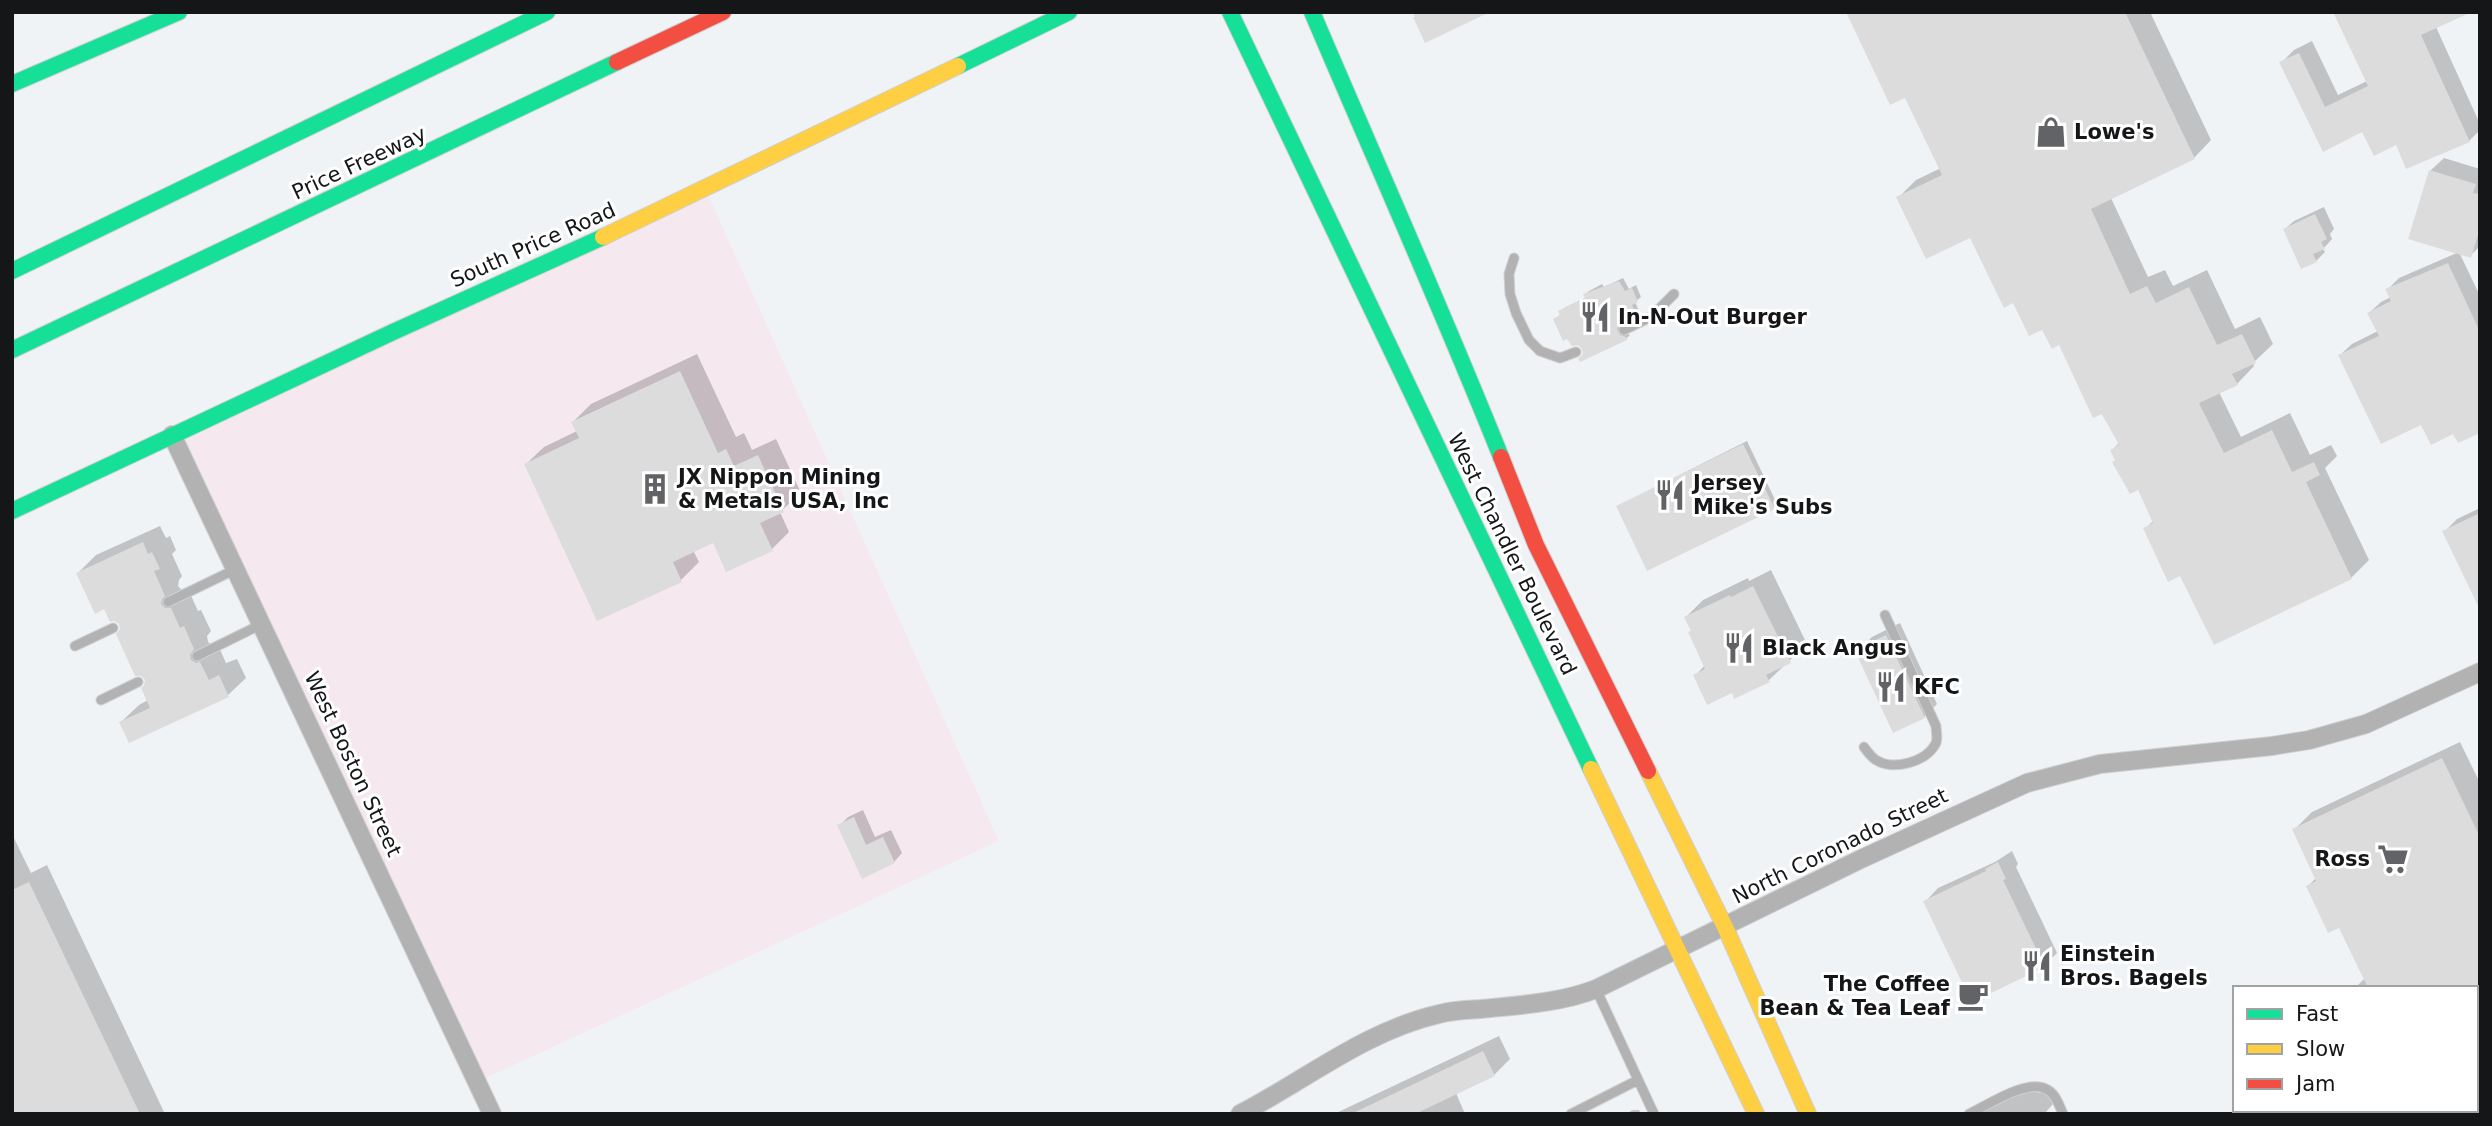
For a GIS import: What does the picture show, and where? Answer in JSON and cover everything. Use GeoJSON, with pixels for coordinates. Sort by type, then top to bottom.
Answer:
{"type":"FeatureCollection","features":[{"type":"Feature","properties":{"kind":"main road"},"geometry":{"type":"LineString","coordinates":[[12,84],[179,12]]}},
{"type":"Feature","properties":{"kind":"main road"},"geometry":{"type":"LineString","coordinates":[[12,271],[547,12]]}},
{"type":"Feature","properties":{"kind":"main road","name":"Price Freeway"},"geometry":{"type":"LineString","coordinates":[[12,350],[723,12]]}},
{"type":"Feature","properties":{"kind":"main road","name":"South Price Road"},"geometry":{"type":"LineString","coordinates":[[12,511],[631,224],[1069,12]]}},
{"type":"Feature","properties":{"kind":"main road","name":"West Chandler Boulevard"},"geometry":{"type":"LineString","coordinates":[[1230,12],[1756,1114]]}},
{"type":"Feature","properties":{"kind":"main road","name":"West Chandler Boulevard"},"geometry":{"type":"LineString","coordinates":[[1312,12],[1457,348],[1532,535],[1725,927],[1808,1114]]}},
{"type":"Feature","properties":{"kind":"street","name":"West Boston Street"},"geometry":{"type":"LineString","coordinates":[[172,435],[492,1114]]}},
{"type":"Feature","properties":{"kind":"street","name":"North Coronado Street"},"geometry":{"type":"LineString","coordinates":[[1240,1114],[1323,1064],[1375,1037],[1416,1020],[1442,1013],[1573,998],[1596,989],[1861,859],[2027,783],[2076,768],[2100,764],[2272,746],[2319,738],[2366,724],[2480,672]]}},
{"type":"Feature","properties":{"kind":"lane"},"geometry":{"type":"LineString","coordinates":[[1514,258],[1509,274],[1510,294],[1529,340],[1540,351],[1560,358],[1576,352]]}},
{"type":"Feature","properties":{"kind":"lane"},"geometry":{"type":"LineString","coordinates":[[1624,330],[1651,317],[1674,293]]}},
{"type":"Feature","properties":{"kind":"lane"},"geometry":{"type":"LineString","coordinates":[[168,602],[236,569]]}},
{"type":"Feature","properties":{"kind":"lane"},"geometry":{"type":"LineString","coordinates":[[1864,747],[1876,760],[1888,764],[1907,763],[1928,753],[1937,741],[1936,726],[1885,615]]}},
{"type":"Feature","properties":{"kind":"lane"},"geometry":{"type":"LineString","coordinates":[[197,656],[262,624]]}},
{"type":"Feature","properties":{"kind":"lane"},"geometry":{"type":"LineString","coordinates":[[75,646],[113,628]]}},
{"type":"Feature","properties":{"kind":"lane"},"geometry":{"type":"LineString","coordinates":[[101,700],[138,682]]}},
{"type":"Feature","properties":{"kind":"lane"},"geometry":{"type":"LineString","coordinates":[[1596,989],[1654,1114]]}},
{"type":"Feature","properties":{"kind":"lane"},"geometry":{"type":"LineString","coordinates":[[1571,1114],[1638,1080]]}},
{"type":"Feature","properties":{"kind":"lane"},"geometry":{"type":"LineString","coordinates":[[1969,1114],[2026,1086],[2036,1085],[2048,1089],[2055,1096],[2063,1114]]}},
{"type":"Feature","properties":{"kind":"shaded area"},"geometry":{"type":"Polygon","coordinates":[[[705,188],[999,841],[477,1082],[172,435],[705,188]]]}},
{"type":"Feature","properties":{"kind":"building"},"geometry":{"type":"Polygon","coordinates":[[[1413,12],[1490,12],[1425,43],[1413,12]]]}},
{"type":"Feature","properties":{"kind":"building"},"geometry":{"type":"Polygon","coordinates":[[[1846,12],[2125,12],[2195,159],[2091,209],[2130,294],[2147,286],[2156,303],[2189,287],[2217,345],[2242,334],[2256,363],[2232,374],[2238,385],[2199,403],[2224,453],[2272,430],[2292,472],[2314,462],[2320,475],[2306,482],[2352,579],[2214,645],[2180,576],[2168,582],[2143,528],[2153,523],[2138,490],[2130,494],[2112,462],[2115,460],[2110,450],[2119,445],[2102,414],[2093,418],[2059,345],[2052,349],[2042,330],[2029,336],[2013,303],[2004,308],[1970,238],[1926,259],[1896,197],[1942,175],[1905,98],[1890,105],[1846,12]]]}},
{"type":"Feature","properties":{"kind":"building"},"geometry":{"type":"Polygon","coordinates":[[[2333,12],[2472,12],[2421,35],[2470,142],[2406,169],[2396,145],[2374,156],[2362,132],[2323,152],[2279,62],[2299,53],[2325,107],[2368,86],[2333,12]]]}},
{"type":"Feature","properties":{"kind":"building"},"geometry":{"type":"Polygon","coordinates":[[[2429,170],[2476,184],[2473,193],[2480,194],[2480,228],[2471,258],[2408,239],[2429,170]]]}},
{"type":"Feature","properties":{"kind":"building"},"geometry":{"type":"Polygon","coordinates":[[[2315,214],[2327,239],[2321,242],[2325,249],[2313,254],[2317,262],[2301,269],[2283,229],[2315,214]]]}},
{"type":"Feature","properties":{"kind":"building"},"geometry":{"type":"Polygon","coordinates":[[[2448,263],[2480,332],[2480,433],[2458,443],[2453,434],[2431,445],[2421,425],[2381,444],[2338,355],[2379,336],[2367,313],[2391,301],[2385,289],[2448,263]]]}},
{"type":"Feature","properties":{"kind":"building"},"geometry":{"type":"Polygon","coordinates":[[[1619,281],[1625,291],[1632,288],[1638,302],[1632,305],[1637,316],[1617,329],[1627,340],[1580,362],[1578,359],[1583,354],[1582,349],[1578,345],[1572,346],[1567,339],[1563,341],[1553,319],[1560,315],[1558,311],[1585,298],[1583,294],[1619,281]]]}},
{"type":"Feature","properties":{"kind":"building","name":"JX Nippon Mining & Metals USA, Inc"},"geometry":{"type":"Polygon","coordinates":[[[680,371],[718,453],[726,449],[734,466],[758,455],[784,512],[760,523],[773,551],[726,572],[713,543],[673,562],[682,582],[597,621],[524,464],[579,438],[571,422],[680,371]]]}},
{"type":"Feature","properties":{"kind":"building"},"geometry":{"type":"Polygon","coordinates":[[[1743,444],[1775,509],[1647,571],[1616,506],[1743,444]]]}},
{"type":"Feature","properties":{"kind":"building"},"geometry":{"type":"Polygon","coordinates":[[[2480,513],[2480,610],[2442,531],[2480,513]]]}},
{"type":"Feature","properties":{"kind":"building"},"geometry":{"type":"Polygon","coordinates":[[[143,542],[148,554],[152,552],[160,569],[154,571],[165,596],[161,604],[165,608],[171,608],[180,628],[184,626],[194,649],[190,655],[191,660],[200,662],[209,680],[219,675],[229,697],[129,743],[119,722],[150,708],[141,688],[145,680],[141,676],[135,676],[116,634],[120,629],[119,624],[110,622],[104,609],[95,614],[76,573],[143,542]]]}},
{"type":"Feature","properties":{"kind":"building","name":"Black Angus"},"geometry":{"type":"Polygon","coordinates":[[[1753,586],[1791,663],[1766,675],[1770,682],[1734,699],[1732,693],[1707,705],[1693,675],[1705,669],[1684,617],[1753,586]]]}},
{"type":"Feature","properties":{"kind":"building","name":"KFC"},"geometry":{"type":"Polygon","coordinates":[[[1886,635],[1925,718],[1893,733],[1856,653],[1857,649],[1886,635]]]}},
{"type":"Feature","properties":{"kind":"building","name":"Ross"},"geometry":{"type":"Polygon","coordinates":[[[2442,758],[2480,837],[2480,988],[2367,986],[2339,928],[2328,933],[2306,886],[2316,881],[2292,829],[2442,758]]]}},
{"type":"Feature","properties":{"kind":"building"},"geometry":{"type":"Polygon","coordinates":[[[854,817],[866,845],[883,837],[895,863],[862,879],[837,825],[854,817]]]}},
{"type":"Feature","properties":{"kind":"building"},"geometry":{"type":"Polygon","coordinates":[[[1998,862],[2006,879],[2003,880],[2045,967],[1983,997],[1985,1000],[1970,1007],[1963,992],[1966,991],[1923,901],[1986,871],[1985,869],[1998,862]]]}},
{"type":"Feature","properties":{"kind":"building"},"geometry":{"type":"Polygon","coordinates":[[[29,882],[140,1114],[12,1114],[12,890],[29,882]]]}},
{"type":"Feature","properties":{"kind":"building"},"geometry":{"type":"Polygon","coordinates":[[[1483,1051],[1495,1076],[1415,1114],[1351,1114],[1483,1051]]]}},
{"type":"Feature","properties":{"kind":"traffic: fast"},"geometry":{"type":"LineString","coordinates":[[12,84],[179,12]]}},
{"type":"Feature","properties":{"kind":"traffic: fast"},"geometry":{"type":"LineString","coordinates":[[12,271],[547,12]]}},
{"type":"Feature","properties":{"kind":"traffic: fast"},"geometry":{"type":"LineString","coordinates":[[958,66],[1069,12]]}},
{"type":"Feature","properties":{"kind":"traffic: fast"},"geometry":{"type":"LineString","coordinates":[[1230,12],[1591,769]]}},
{"type":"Feature","properties":{"kind":"traffic: fast"},"geometry":{"type":"LineString","coordinates":[[1312,12],[1501,457]]}},
{"type":"Feature","properties":{"kind":"traffic: fast"},"geometry":{"type":"LineString","coordinates":[[12,350],[617,62]]}},
{"type":"Feature","properties":{"kind":"traffic: fast"},"geometry":{"type":"LineString","coordinates":[[12,511],[393,332],[603,237]]}},
{"type":"Feature","properties":{"kind":"traffic: slow"},"geometry":{"type":"LineString","coordinates":[[603,237],[958,66]]}},
{"type":"Feature","properties":{"kind":"traffic: slow"},"geometry":{"type":"LineString","coordinates":[[1591,769],[1756,1114]]}},
{"type":"Feature","properties":{"kind":"traffic: slow"},"geometry":{"type":"LineString","coordinates":[[1648,771],[1725,927],[1808,1114]]}},
{"type":"Feature","properties":{"kind":"traffic: jam"},"geometry":{"type":"LineString","coordinates":[[617,62],[723,12]]}},
{"type":"Feature","properties":{"kind":"traffic: jam"},"geometry":{"type":"LineString","coordinates":[[1501,457],[1536,545],[1648,771]]}},
{"type":"Feature","properties":{"kind":"place","name":"Lowe's"},"geometry":{"type":"Point","coordinates":[2051,132]}},
{"type":"Feature","properties":{"kind":"place","name":"In-N-Out Burger"},"geometry":{"type":"Point","coordinates":[1595,317]}},
{"type":"Feature","properties":{"kind":"place","name":"JX Nippon Mining & Metals USA, Inc"},"geometry":{"type":"Point","coordinates":[655,489]}},
{"type":"Feature","properties":{"kind":"place","name":"Jersey Mike's Subs"},"geometry":{"type":"Point","coordinates":[1670,495]}},
{"type":"Feature","properties":{"kind":"place","name":"Black Angus"},"geometry":{"type":"Point","coordinates":[1739,648]}},
{"type":"Feature","properties":{"kind":"place","name":"KFC"},"geometry":{"type":"Point","coordinates":[1891,687]}},
{"type":"Feature","properties":{"kind":"place","name":"Ross"},"geometry":{"type":"Point","coordinates":[2393,859]}},
{"type":"Feature","properties":{"kind":"place","name":"Einstein Bros. Bagels"},"geometry":{"type":"Point","coordinates":[2037,966]}},
{"type":"Feature","properties":{"kind":"place","name":"The Coffee Bean & Tea Leaf"},"geometry":{"type":"Point","coordinates":[1973,996]}}]}
